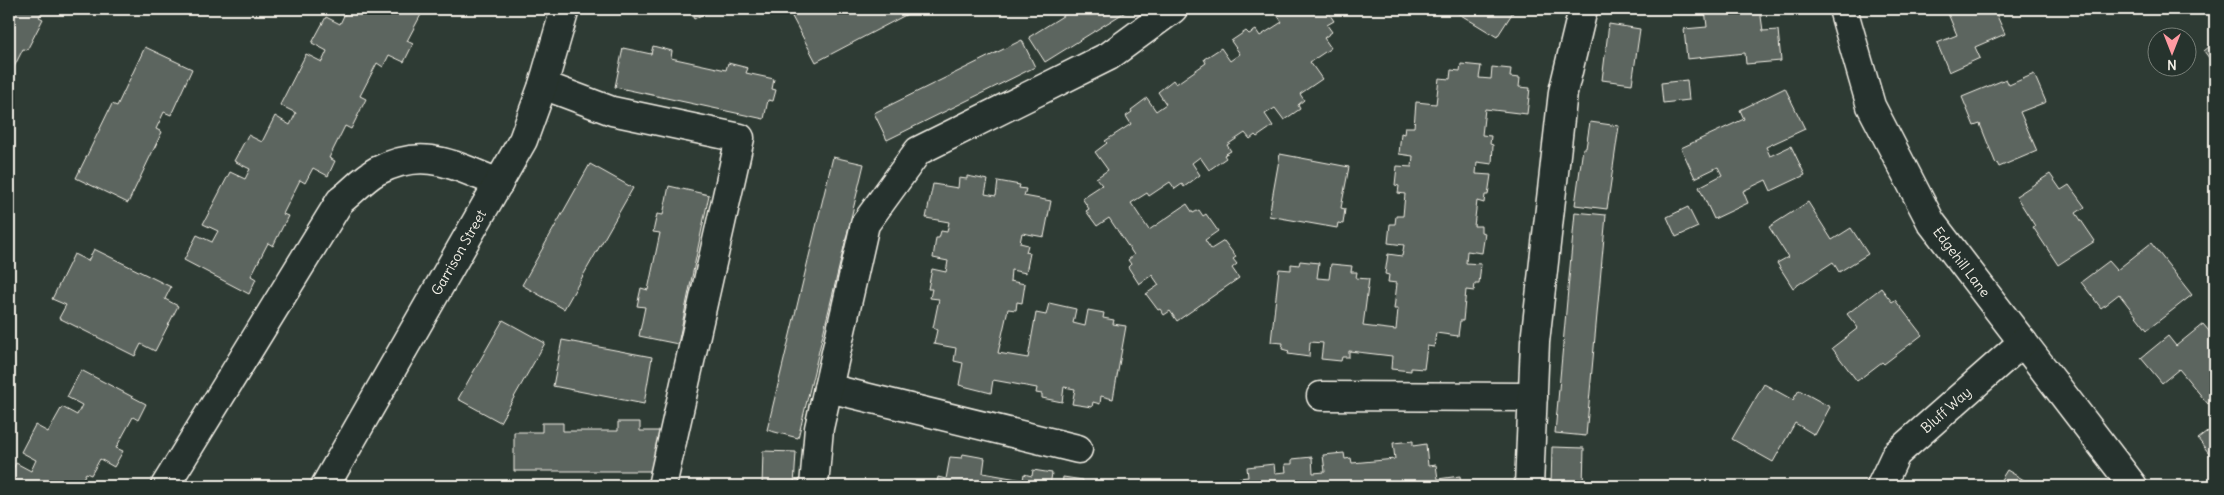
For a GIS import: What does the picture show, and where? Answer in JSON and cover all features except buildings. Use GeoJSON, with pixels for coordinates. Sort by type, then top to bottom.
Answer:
{"type":"FeatureCollection","features":[{"type":"Feature","properties":{"kind":"street","name":"Garrison Street"},"geometry":{"type":"LineString","coordinates":[[325,486],[522,140],[543,85],[565,9]]}},
{"type":"Feature","properties":{"kind":"street"},"geometry":{"type":"LineString","coordinates":[[814,486],[819,428],[865,224],[918,151],[1109,56],[1173,9]]}},
{"type":"Feature","properties":{"kind":"street"},"geometry":{"type":"LineString","coordinates":[[1530,486],[1535,342],[1563,92],[1583,9]]}},
{"type":"Feature","properties":{"kind":"street","name":"Edgehill Lane"},"geometry":{"type":"LineString","coordinates":[[1842,9],[1871,106],[1931,222],[2133,486]]}},
{"type":"Feature","properties":{"kind":"street"},"geometry":{"type":"LineString","coordinates":[[543,85],[612,111],[740,138],[662,486]]}},
{"type":"Feature","properties":{"kind":"street"},"geometry":{"type":"LineString","coordinates":[[165,486],[340,201],[376,172],[412,159],[436,159],[499,183]]}},
{"type":"Feature","properties":{"kind":"street","name":"Bluff Way"},"geometry":{"type":"LineString","coordinates":[[1881,486],[1896,454],[2023,342]]}},
{"type":"Feature","properties":{"kind":"street"},"geometry":{"type":"LineString","coordinates":[[828,388],[1078,449]]}},
{"type":"Feature","properties":{"kind":"street"},"geometry":{"type":"LineString","coordinates":[[1321,396],[1533,397]]}}]}
